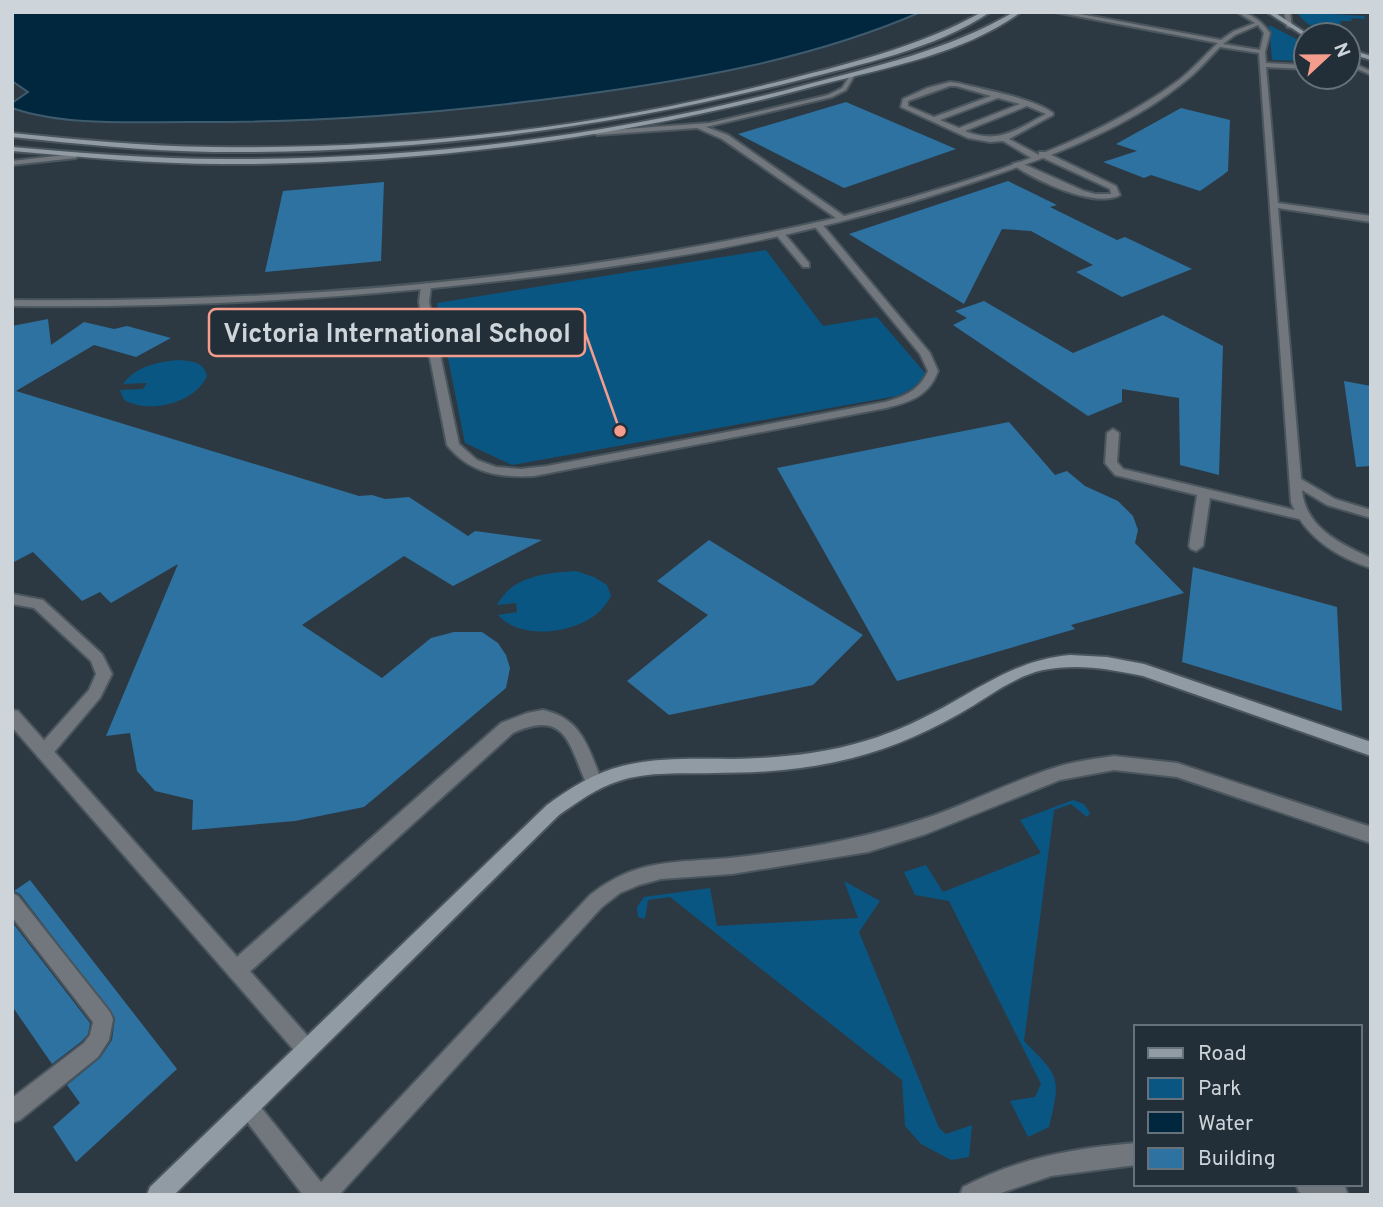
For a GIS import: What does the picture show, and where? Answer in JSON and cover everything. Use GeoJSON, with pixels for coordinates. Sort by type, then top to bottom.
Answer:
{"type":"FeatureCollection","features":[{"type":"Feature","properties":{"kind":"main road"},"geometry":{"type":"LineString","coordinates":[[12,135],[130,146],[270,148],[416,141],[537,129],[669,109],[776,85],[919,44],[987,12]]}},
{"type":"Feature","properties":{"kind":"main road"},"geometry":{"type":"LineString","coordinates":[[12,149],[73,156],[210,161],[312,159],[477,148],[597,133],[720,110],[853,75],[957,44],[1018,12]]}},
{"type":"Feature","properties":{"kind":"main road"},"geometry":{"type":"LineString","coordinates":[[1269,13],[1290,27]]}},
{"type":"Feature","properties":{"kind":"main road"},"geometry":{"type":"LineString","coordinates":[[158,1195],[553,810],[594,782],[624,771],[655,765],[786,764],[834,756],[879,744],[921,728],[1016,672],[1045,664],[1076,660],[1110,662],[1144,670],[1371,749]]}},
{"type":"Feature","properties":{"kind":"street"},"geometry":{"type":"LineString","coordinates":[[1058,12],[1262,52]]}},
{"type":"Feature","properties":{"kind":"street"},"geometry":{"type":"LineString","coordinates":[[1287,12],[1290,27]]}},
{"type":"Feature","properties":{"kind":"street"},"geometry":{"type":"LineString","coordinates":[[1238,15],[1243,30]]}},
{"type":"Feature","properties":{"kind":"street"},"geometry":{"type":"LineString","coordinates":[[1238,15],[1259,23],[1267,33],[1262,52],[1297,502],[1303,516],[1329,542],[1371,563]]}},
{"type":"Feature","properties":{"kind":"street"},"geometry":{"type":"LineString","coordinates":[[12,303],[211,301],[426,286],[607,265],[780,234],[918,197],[1039,156],[1142,107],[1189,75],[1221,44],[1259,23]]}},
{"type":"Feature","properties":{"kind":"street"},"geometry":{"type":"LineString","coordinates":[[1265,65],[1292,66]]}},
{"type":"Feature","properties":{"kind":"street"},"geometry":{"type":"LineString","coordinates":[[597,133],[726,122],[830,96],[844,89],[853,75]]}},
{"type":"Feature","properties":{"kind":"street"},"geometry":{"type":"LineString","coordinates":[[951,84],[965,85],[1027,104],[1051,114],[1004,139],[985,140],[908,110],[903,103],[911,97],[951,84]]}},
{"type":"Feature","properties":{"kind":"street"},"geometry":{"type":"LineString","coordinates":[[933,120],[998,96]]}},
{"type":"Feature","properties":{"kind":"street"},"geometry":{"type":"LineString","coordinates":[[958,131],[1027,104]]}},
{"type":"Feature","properties":{"kind":"street"},"geometry":{"type":"LineString","coordinates":[[725,137],[722,129],[726,122]]}},
{"type":"Feature","properties":{"kind":"street"},"geometry":{"type":"LineString","coordinates":[[693,126],[725,137],[842,218]]}},
{"type":"Feature","properties":{"kind":"street"},"geometry":{"type":"LineString","coordinates":[[1004,139],[1113,188],[1116,195],[1105,199],[1089,196],[1016,164]]}},
{"type":"Feature","properties":{"kind":"street"},"geometry":{"type":"LineString","coordinates":[[12,163],[73,156]]}},
{"type":"Feature","properties":{"kind":"street"},"geometry":{"type":"LineString","coordinates":[[1275,205],[1371,219]]}},
{"type":"Feature","properties":{"kind":"street"},"geometry":{"type":"LineString","coordinates":[[426,286],[424,302],[453,446],[463,458],[479,467],[500,472],[547,470],[886,405],[914,396],[924,389],[933,371],[925,353],[818,225]]}},
{"type":"Feature","properties":{"kind":"street"},"geometry":{"type":"LineString","coordinates":[[780,234],[806,265]]}},
{"type":"Feature","properties":{"kind":"street"},"geometry":{"type":"LineString","coordinates":[[1113,433],[1111,463],[1119,472],[1303,516]]}},
{"type":"Feature","properties":{"kind":"street"},"geometry":{"type":"LineString","coordinates":[[1296,481],[1331,502],[1371,514]]}},
{"type":"Feature","properties":{"kind":"street"},"geometry":{"type":"LineString","coordinates":[[1196,546],[1204,493]]}},
{"type":"Feature","properties":{"kind":"street"},"geometry":{"type":"LineString","coordinates":[[12,599],[38,604],[97,659],[104,674],[95,694],[44,752]]}},
{"type":"Feature","properties":{"kind":"street"},"geometry":{"type":"LineString","coordinates":[[12,716],[307,1050]]}},
{"type":"Feature","properties":{"kind":"street"},"geometry":{"type":"LineString","coordinates":[[237,970],[508,728],[521,721],[549,717],[572,730],[594,782]]}},
{"type":"Feature","properties":{"kind":"street"},"geometry":{"type":"LineString","coordinates":[[324,1195],[596,901],[614,887],[637,877],[661,871],[801,857],[868,844],[937,822],[1059,773],[1114,763],[1177,770],[1371,835]]}},
{"type":"Feature","properties":{"kind":"street"},"geometry":{"type":"LineString","coordinates":[[12,902],[103,1019],[99,1040],[91,1050],[12,1112]]}},
{"type":"Feature","properties":{"kind":"street"},"geometry":{"type":"LineString","coordinates":[[248,1107],[317,1195]]}},
{"type":"Feature","properties":{"kind":"street"},"geometry":{"type":"LineString","coordinates":[[971,1195],[1023,1170],[1076,1158],[1134,1154]]}},
{"type":"Feature","properties":{"kind":"street"},"geometry":{"type":"LineString","coordinates":[[1312,1186],[1337,1195]]}},
{"type":"Feature","properties":{"kind":"green space"},"geometry":{"type":"Polygon","coordinates":[[[1297,12],[1364,16],[1365,19],[1305,21],[1297,12]]]}},
{"type":"Feature","properties":{"kind":"green space"},"geometry":{"type":"Polygon","coordinates":[[[1269,25],[1292,37],[1292,61],[1272,60],[1269,25]]]}},
{"type":"Feature","properties":{"kind":"green space"},"geometry":{"type":"Polygon","coordinates":[[[766,250],[823,326],[877,317],[925,373],[920,381],[897,396],[512,465],[465,443],[437,303],[766,250]]]}},
{"type":"Feature","properties":{"kind":"green space"},"geometry":{"type":"Polygon","coordinates":[[[177,360],[196,363],[205,371],[207,376],[192,394],[182,400],[158,406],[134,404],[124,400],[120,390],[143,389],[147,383],[123,384],[134,373],[154,364],[177,360]]]}},
{"type":"Feature","properties":{"kind":"green space"},"geometry":{"type":"Polygon","coordinates":[[[576,571],[607,585],[611,596],[591,618],[564,629],[534,631],[520,629],[498,615],[517,612],[516,603],[497,605],[503,595],[521,582],[542,575],[576,571]]]}},
{"type":"Feature","properties":{"kind":"green space"},"geometry":{"type":"Polygon","coordinates":[[[1073,800],[1084,804],[1090,813],[1087,817],[1071,804],[1054,810],[1024,1041],[1051,1071],[1056,1087],[1055,1098],[1049,1127],[1028,1137],[1010,1101],[1035,1097],[1041,1084],[949,901],[915,895],[904,872],[926,865],[943,892],[1041,853],[1020,820],[1073,800]]]}},
{"type":"Feature","properties":{"kind":"green space"},"geometry":{"type":"Polygon","coordinates":[[[844,881],[880,901],[859,932],[939,1128],[946,1134],[972,1125],[969,1157],[951,1160],[921,1144],[905,1126],[902,1080],[670,897],[648,900],[645,919],[638,917],[637,907],[644,897],[710,888],[717,926],[858,918],[844,881]]]}},
{"type":"Feature","properties":{"kind":"water"},"geometry":{"type":"Polygon","coordinates":[[[12,12],[921,12],[879,29],[793,55],[705,75],[617,90],[379,116],[283,121],[98,122],[53,118],[12,108],[12,103],[28,92],[12,81],[12,12]]]}},
{"type":"Feature","properties":{"kind":"building"},"geometry":{"type":"Polygon","coordinates":[[[846,102],[956,149],[844,188],[738,134],[846,102]]]}},
{"type":"Feature","properties":{"kind":"building"},"geometry":{"type":"Polygon","coordinates":[[[1181,108],[1230,120],[1228,171],[1200,191],[1151,175],[1144,178],[1103,162],[1137,151],[1116,144],[1181,108]]]}},
{"type":"Feature","properties":{"kind":"building"},"geometry":{"type":"Polygon","coordinates":[[[1008,181],[1057,205],[1050,207],[1117,240],[1125,237],[1192,269],[1122,297],[1076,272],[1093,265],[1031,231],[1002,229],[964,304],[849,234],[1008,181]]]}},
{"type":"Feature","properties":{"kind":"building"},"geometry":{"type":"Polygon","coordinates":[[[384,182],[381,261],[265,272],[283,191],[384,182]]]}},
{"type":"Feature","properties":{"kind":"building"},"geometry":{"type":"Polygon","coordinates":[[[984,301],[1073,353],[1163,315],[1223,346],[1219,475],[1180,465],[1179,398],[1122,389],[1122,402],[1088,416],[953,325],[967,318],[955,311],[984,301]]]}},
{"type":"Feature","properties":{"kind":"building"},"geometry":{"type":"Polygon","coordinates":[[[48,319],[51,345],[84,322],[114,329],[127,326],[171,338],[136,357],[94,345],[16,391],[359,496],[372,495],[385,499],[409,497],[468,536],[475,531],[542,540],[453,586],[404,556],[302,625],[382,678],[431,638],[454,632],[482,632],[498,643],[506,655],[510,668],[506,688],[364,807],[295,821],[192,830],[193,800],[155,791],[137,771],[130,733],[106,736],[178,564],[111,603],[100,592],[82,601],[33,552],[12,563],[12,326],[48,319]]]}},
{"type":"Feature","properties":{"kind":"building"},"geometry":{"type":"Polygon","coordinates":[[[1344,381],[1371,386],[1371,466],[1356,467],[1344,381]]]}},
{"type":"Feature","properties":{"kind":"building"},"geometry":{"type":"Polygon","coordinates":[[[1009,422],[1055,475],[1067,471],[1085,486],[1118,501],[1133,516],[1138,530],[1135,543],[1184,593],[1071,625],[1075,629],[897,681],[777,468],[1009,422]]]}},
{"type":"Feature","properties":{"kind":"building"},"geometry":{"type":"Polygon","coordinates":[[[709,540],[863,635],[813,685],[669,715],[627,681],[708,615],[657,581],[709,540]]]}},
{"type":"Feature","properties":{"kind":"building"},"geometry":{"type":"Polygon","coordinates":[[[1193,567],[1337,607],[1342,711],[1182,662],[1193,567]]]}},
{"type":"Feature","properties":{"kind":"building"},"geometry":{"type":"Polygon","coordinates":[[[30,880],[177,1069],[76,1162],[53,1127],[80,1103],[67,1085],[100,1058],[112,1040],[115,1018],[20,894],[14,891],[30,880]]]}},
{"type":"Feature","properties":{"kind":"building"},"geometry":{"type":"Polygon","coordinates":[[[12,922],[90,1023],[88,1034],[82,1041],[52,1064],[12,1006],[12,922]]]}},
{"type":"Feature","properties":{"kind":"place","name":"Victoria International School"},"geometry":{"type":"Point","coordinates":[620,431]}}]}
